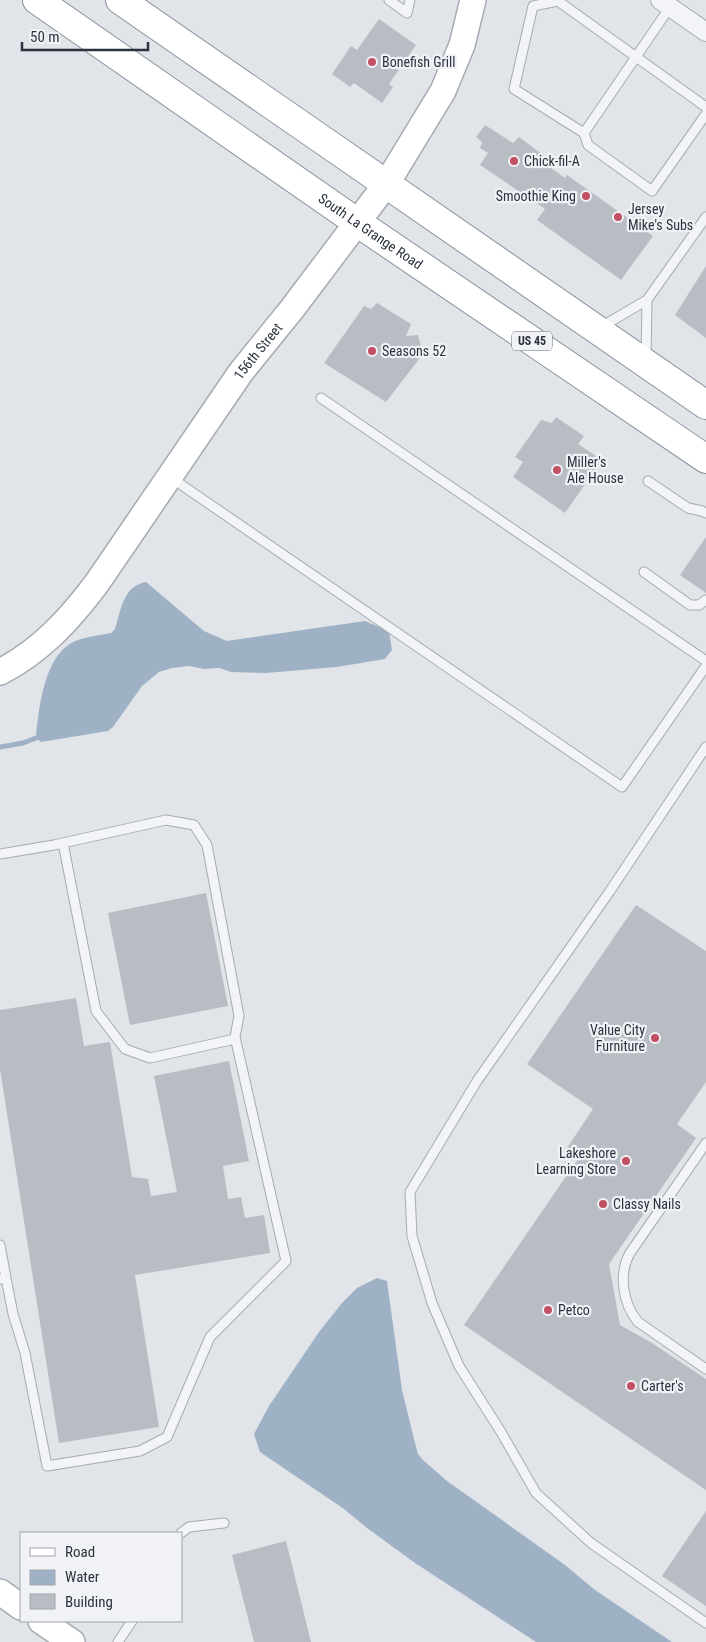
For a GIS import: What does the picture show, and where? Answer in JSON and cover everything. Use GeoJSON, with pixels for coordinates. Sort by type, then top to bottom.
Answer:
{"type":"FeatureCollection","features":[{"type":"Feature","properties":{"kind":"highway","name":"South La Grange Road"},"geometry":{"type":"LineString","coordinates":[[37,0],[358,223],[706,459]]}},
{"type":"Feature","properties":{"kind":"highway"},"geometry":{"type":"LineString","coordinates":[[120,0],[706,405]]}},
{"type":"Feature","properties":{"kind":"street","name":"156th Street"},"geometry":{"type":"LineString","coordinates":[[0,672],[50,638],[76,611],[241,372],[292,310],[387,183],[443,91],[462,46],[473,0]]}},
{"type":"Feature","properties":{"kind":"street"},"geometry":{"type":"LineString","coordinates":[[665,4],[706,32]]}},
{"type":"Feature","properties":{"kind":"street"},"geometry":{"type":"LineString","coordinates":[[0,1592],[20,1606]]}},
{"type":"Feature","properties":{"kind":"street"},"geometry":{"type":"LineString","coordinates":[[42,1622],[72,1642]]}},
{"type":"Feature","properties":{"kind":"lane"},"geometry":{"type":"LineString","coordinates":[[389,0],[407,13],[410,0]]}},
{"type":"Feature","properties":{"kind":"lane"},"geometry":{"type":"LineString","coordinates":[[706,107],[558,1],[534,6],[514,89],[584,133],[588,145],[652,191],[706,114]]}},
{"type":"Feature","properties":{"kind":"lane"},"geometry":{"type":"LineString","coordinates":[[584,133],[636,57],[665,4]]}},
{"type":"Feature","properties":{"kind":"lane"},"geometry":{"type":"LineString","coordinates":[[598,330],[647,300],[706,217]]}},
{"type":"Feature","properties":{"kind":"lane"},"geometry":{"type":"LineString","coordinates":[[646,364],[647,300]]}},
{"type":"Feature","properties":{"kind":"lane"},"geometry":{"type":"LineString","coordinates":[[322,398],[706,661]]}},
{"type":"Feature","properties":{"kind":"lane"},"geometry":{"type":"LineString","coordinates":[[170,476],[622,787],[706,666]]}},
{"type":"Feature","properties":{"kind":"lane"},"geometry":{"type":"LineString","coordinates":[[648,481],[688,508],[706,513]]}},
{"type":"Feature","properties":{"kind":"lane"},"geometry":{"type":"LineString","coordinates":[[644,572],[690,605],[699,605],[706,600]]}},
{"type":"Feature","properties":{"kind":"lane"},"geometry":{"type":"LineString","coordinates":[[706,747],[610,891],[477,1081],[410,1192],[412,1236],[432,1303],[459,1366],[501,1432],[536,1493],[591,1543],[706,1623]]}},
{"type":"Feature","properties":{"kind":"lane"},"geometry":{"type":"LineString","coordinates":[[0,854],[63,843],[166,820],[194,825],[207,845],[239,1016],[236,1039],[286,1261],[210,1336],[167,1437],[140,1451],[47,1466],[25,1353],[3,1279],[0,1245]]}},
{"type":"Feature","properties":{"kind":"lane"},"geometry":{"type":"LineString","coordinates":[[63,843],[96,1011],[125,1050],[150,1058],[236,1039]]}},
{"type":"Feature","properties":{"kind":"lane"},"geometry":{"type":"LineString","coordinates":[[706,1143],[630,1253],[623,1271],[626,1297],[633,1316],[638,1322],[706,1369]]}},
{"type":"Feature","properties":{"kind":"lane"},"geometry":{"type":"LineString","coordinates":[[182,1532],[189,1527],[224,1523]]}},
{"type":"Feature","properties":{"kind":"lane"},"geometry":{"type":"LineString","coordinates":[[118,1642],[131,1622]]}},
{"type":"Feature","properties":{"kind":"water"},"geometry":{"type":"Polygon","coordinates":[[[146,582],[204,631],[227,641],[365,621],[389,631],[392,650],[385,659],[337,667],[266,673],[231,672],[219,668],[204,669],[189,666],[172,668],[159,672],[142,686],[113,727],[108,731],[41,742],[36,738],[38,715],[48,675],[59,653],[71,643],[88,637],[111,633],[115,629],[124,600],[132,588],[146,582]]]}},
{"type":"Feature","properties":{"kind":"water"},"geometry":{"type":"Polygon","coordinates":[[[377,1278],[387,1281],[402,1390],[418,1454],[447,1481],[565,1565],[595,1590],[672,1642],[536,1642],[415,1563],[344,1509],[260,1452],[254,1434],[269,1406],[319,1332],[342,1303],[357,1288],[377,1278]]]}},
{"type":"Feature","properties":{"kind":"building","name":"Bonefish Grill"},"geometry":{"type":"Polygon","coordinates":[[[379,19],[416,45],[389,84],[393,87],[382,103],[354,83],[350,87],[332,74],[351,46],[357,50],[379,19]]]}},
{"type":"Feature","properties":{"kind":"building"},"geometry":{"type":"Polygon","coordinates":[[[485,125],[513,143],[519,137],[547,158],[544,163],[565,178],[567,175],[653,236],[621,280],[537,220],[545,209],[480,165],[488,153],[480,148],[482,142],[476,137],[485,125]]]}},
{"type":"Feature","properties":{"kind":"building"},"geometry":{"type":"Polygon","coordinates":[[[706,266],[706,338],[675,315],[706,266]]]}},
{"type":"Feature","properties":{"kind":"building","name":"Seasons 52"},"geometry":{"type":"Polygon","coordinates":[[[377,303],[411,324],[406,336],[418,335],[423,354],[386,402],[324,363],[364,306],[371,309],[377,303]]]}},
{"type":"Feature","properties":{"kind":"building","name":"Miller's Ale House"},"geometry":{"type":"Polygon","coordinates":[[[556,417],[584,436],[578,444],[602,460],[565,513],[513,477],[523,462],[515,457],[541,420],[552,423],[556,417]]]}},
{"type":"Feature","properties":{"kind":"building"},"geometry":{"type":"Polygon","coordinates":[[[706,537],[706,593],[680,575],[706,537]]]}},
{"type":"Feature","properties":{"kind":"building"},"geometry":{"type":"Polygon","coordinates":[[[206,893],[228,1006],[130,1025],[108,913],[206,893]]]}},
{"type":"Feature","properties":{"kind":"building"},"geometry":{"type":"Polygon","coordinates":[[[636,905],[706,951],[706,1082],[677,1124],[696,1138],[609,1264],[620,1325],[652,1343],[706,1379],[706,1490],[464,1325],[580,1156],[567,1148],[593,1109],[527,1064],[636,905]]]}},
{"type":"Feature","properties":{"kind":"building"},"geometry":{"type":"Polygon","coordinates":[[[76,998],[84,1046],[110,1042],[132,1177],[148,1179],[151,1196],[177,1192],[154,1076],[229,1061],[249,1161],[223,1166],[228,1199],[241,1197],[245,1218],[264,1215],[270,1253],[135,1275],[159,1427],[59,1443],[0,1069],[0,1010],[76,998]]]}},
{"type":"Feature","properties":{"kind":"building"},"geometry":{"type":"Polygon","coordinates":[[[706,1511],[706,1606],[662,1576],[706,1511]]]}},
{"type":"Feature","properties":{"kind":"building"},"geometry":{"type":"Polygon","coordinates":[[[286,1541],[311,1642],[254,1642],[232,1555],[286,1541]]]}},
{"type":"Feature","properties":{"kind":"waterway"},"geometry":{"type":"LineString","coordinates":[[0,747],[23,743],[36,738]]}},
{"type":"Feature","properties":{"kind":"place","name":"Bonefish Grill"},"geometry":{"type":"Point","coordinates":[372,62]}},
{"type":"Feature","properties":{"kind":"place","name":"Chick-fil-A"},"geometry":{"type":"Point","coordinates":[514,161]}},
{"type":"Feature","properties":{"kind":"place","name":"Smoothie King"},"geometry":{"type":"Point","coordinates":[586,196]}},
{"type":"Feature","properties":{"kind":"place","name":"Jersey Mike's Subs"},"geometry":{"type":"Point","coordinates":[618,217]}},
{"type":"Feature","properties":{"kind":"place","name":"Seasons 52"},"geometry":{"type":"Point","coordinates":[372,351]}},
{"type":"Feature","properties":{"kind":"place","name":"Miller's Ale House"},"geometry":{"type":"Point","coordinates":[557,470]}},
{"type":"Feature","properties":{"kind":"place","name":"Value City Furniture"},"geometry":{"type":"Point","coordinates":[655,1038]}},
{"type":"Feature","properties":{"kind":"place","name":"Lakeshore Learning Store"},"geometry":{"type":"Point","coordinates":[626,1161]}},
{"type":"Feature","properties":{"kind":"place","name":"Classy Nails"},"geometry":{"type":"Point","coordinates":[603,1204]}},
{"type":"Feature","properties":{"kind":"place","name":"Petco"},"geometry":{"type":"Point","coordinates":[548,1310]}},
{"type":"Feature","properties":{"kind":"place","name":"Carter's"},"geometry":{"type":"Point","coordinates":[631,1386]}}]}
